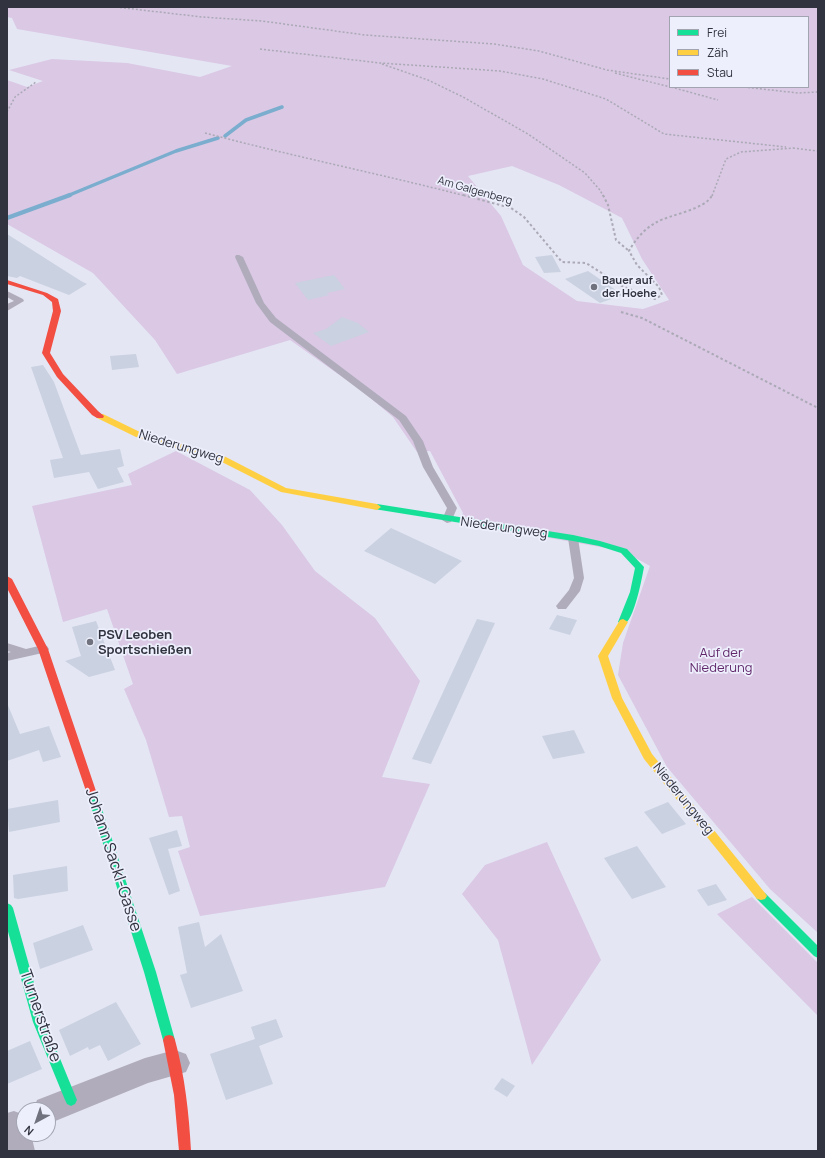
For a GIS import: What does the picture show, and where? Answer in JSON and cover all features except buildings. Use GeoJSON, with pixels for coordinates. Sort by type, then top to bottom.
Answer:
{"type":"FeatureCollection","features":[{"type":"Feature","properties":{"kind":"street","name":"Niederungweg"},"geometry":{"type":"LineString","coordinates":[[8,283],[46,294],[55,301],[57,311],[46,353],[60,375],[95,413],[139,435],[219,457],[284,490],[447,520],[574,538],[600,544],[624,552],[640,567],[638,584],[623,625],[602,656],[617,698],[648,756],[764,900],[818,953]]}},
{"type":"Feature","properties":{"kind":"street","name":"Johann Sackl-Gasse"},"geometry":{"type":"LineString","coordinates":[[7,579],[43,649],[150,972],[174,1063],[183,1116],[186,1151]]}},
{"type":"Feature","properties":{"kind":"street","name":"Turnerstraße"},"geometry":{"type":"LineString","coordinates":[[7,908],[39,1022],[60,1105],[144,1071],[174,1063]]}},
{"type":"Feature","properties":{"kind":"lane"},"geometry":{"type":"LineString","coordinates":[[239,257],[260,303],[273,320],[403,418],[418,441],[428,467],[452,508],[447,520]]}},
{"type":"Feature","properties":{"kind":"lane"},"geometry":{"type":"LineString","coordinates":[[7,294],[20,302],[7,308]]}},
{"type":"Feature","properties":{"kind":"lane"},"geometry":{"type":"LineString","coordinates":[[562,606],[574,591],[579,578],[574,538]]}},
{"type":"Feature","properties":{"kind":"lane"},"geometry":{"type":"LineString","coordinates":[[7,647],[26,653]]}},
{"type":"Feature","properties":{"kind":"lane"},"geometry":{"type":"LineString","coordinates":[[7,657],[43,649]]}},
{"type":"Feature","properties":{"kind":"path"},"geometry":{"type":"LineString","coordinates":[[116,7],[202,17],[262,21],[365,35],[494,44],[539,51],[628,77],[669,87]]}},
{"type":"Feature","properties":{"kind":"path"},"geometry":{"type":"LineString","coordinates":[[260,49],[380,63],[500,71],[543,79],[606,99],[664,134],[818,151]]}},
{"type":"Feature","properties":{"kind":"path"},"geometry":{"type":"LineString","coordinates":[[380,63],[428,80],[464,97],[528,134],[585,173],[600,190],[608,205],[616,240],[629,251],[634,241],[656,222],[702,205],[711,199],[726,159],[741,152],[794,148]]}},
{"type":"Feature","properties":{"kind":"path"},"geometry":{"type":"LineString","coordinates":[[607,70],[669,79]]}},
{"type":"Feature","properties":{"kind":"path"},"geometry":{"type":"LineString","coordinates":[[7,112],[15,97],[36,82]]}},
{"type":"Feature","properties":{"kind":"path"},"geometry":{"type":"LineString","coordinates":[[675,88],[718,100]]}},
{"type":"Feature","properties":{"kind":"path"},"geometry":{"type":"LineString","coordinates":[[753,88],[798,93],[818,92]]}},
{"type":"Feature","properties":{"kind":"path","name":"Am Galgenberg"},"geometry":{"type":"LineString","coordinates":[[205,133],[289,155],[394,178],[511,208],[524,217],[562,262],[586,263],[622,286],[642,295],[655,299],[662,295],[659,288],[637,265],[629,251]]}},
{"type":"Feature","properties":{"kind":"path"},"geometry":{"type":"LineString","coordinates":[[621,312],[642,318],[818,408]]}},
{"type":"Feature","properties":{"kind":"green space","name":"Auf der Niederung"},"geometry":{"type":"Polygon","coordinates":[[[7,7],[818,7],[818,933],[770,889],[667,767],[618,675],[623,643],[650,566],[623,551],[459,522],[463,513],[430,451],[417,452],[393,417],[362,391],[290,340],[177,374],[155,340],[93,273],[7,224],[7,80],[27,87],[43,81],[9,70],[52,59],[127,63],[200,77],[232,66],[17,29],[12,18],[7,17],[7,7]],[[512,166],[468,176],[501,216],[523,265],[577,301],[643,309],[669,300],[642,259],[622,218],[559,185],[512,166]]]}},
{"type":"Feature","properties":{"kind":"green space"},"geometry":{"type":"Polygon","coordinates":[[[176,451],[250,490],[282,525],[315,571],[375,618],[420,681],[382,777],[430,784],[385,887],[200,916],[178,851],[190,847],[182,816],[169,817],[146,740],[124,689],[133,684],[107,609],[63,622],[32,506],[132,485],[128,474],[176,451]]]}},
{"type":"Feature","properties":{"kind":"green space"},"geometry":{"type":"Polygon","coordinates":[[[547,842],[601,960],[532,1065],[498,940],[462,894],[485,865],[547,842]]]}},
{"type":"Feature","properties":{"kind":"green space"},"geometry":{"type":"Polygon","coordinates":[[[752,897],[818,963],[818,1016],[717,914],[752,897]]]}},
{"type":"Feature","properties":{"kind":"waterway"},"geometry":{"type":"LineString","coordinates":[[225,136],[246,120],[282,107]]}},
{"type":"Feature","properties":{"kind":"waterway"},"geometry":{"type":"LineString","coordinates":[[67,196],[176,151],[218,138]]}},
{"type":"Feature","properties":{"kind":"waterway"},"geometry":{"type":"LineString","coordinates":[[7,218],[70,195]]}},
{"type":"Feature","properties":{"kind":"traffic: fast"},"geometry":{"type":"LineString","coordinates":[[377,507],[573,538],[624,551],[640,567],[635,592],[623,622]]}},
{"type":"Feature","properties":{"kind":"traffic: fast"},"geometry":{"type":"LineString","coordinates":[[92,794],[150,972],[169,1040]]}},
{"type":"Feature","properties":{"kind":"traffic: fast"},"geometry":{"type":"LineString","coordinates":[[761,896],[818,953]]}},
{"type":"Feature","properties":{"kind":"traffic: fast"},"geometry":{"type":"LineString","coordinates":[[7,908],[39,1022],[71,1100]]}},
{"type":"Feature","properties":{"kind":"traffic: slow"},"geometry":{"type":"LineString","coordinates":[[100,416],[139,435],[219,457],[284,490],[377,507]]}},
{"type":"Feature","properties":{"kind":"traffic: slow"},"geometry":{"type":"LineString","coordinates":[[623,622],[603,656],[617,698],[648,756],[761,896]]}},
{"type":"Feature","properties":{"kind":"traffic: jam"},"geometry":{"type":"LineString","coordinates":[[7,282],[45,294],[55,301],[57,311],[46,353],[60,375],[95,413],[100,416]]}},
{"type":"Feature","properties":{"kind":"traffic: jam"},"geometry":{"type":"LineString","coordinates":[[7,579],[43,649],[92,794]]}},
{"type":"Feature","properties":{"kind":"traffic: jam"},"geometry":{"type":"LineString","coordinates":[[169,1040],[180,1095],[185,1151]]}},
{"type":"Feature","properties":{"kind":"place","name":"Bauer auf der Hoehe"},"geometry":{"type":"Point","coordinates":[594,287]}},
{"type":"Feature","properties":{"kind":"place","name":"PSV Leoben Sportschießen"},"geometry":{"type":"Point","coordinates":[90,642]}}]}
